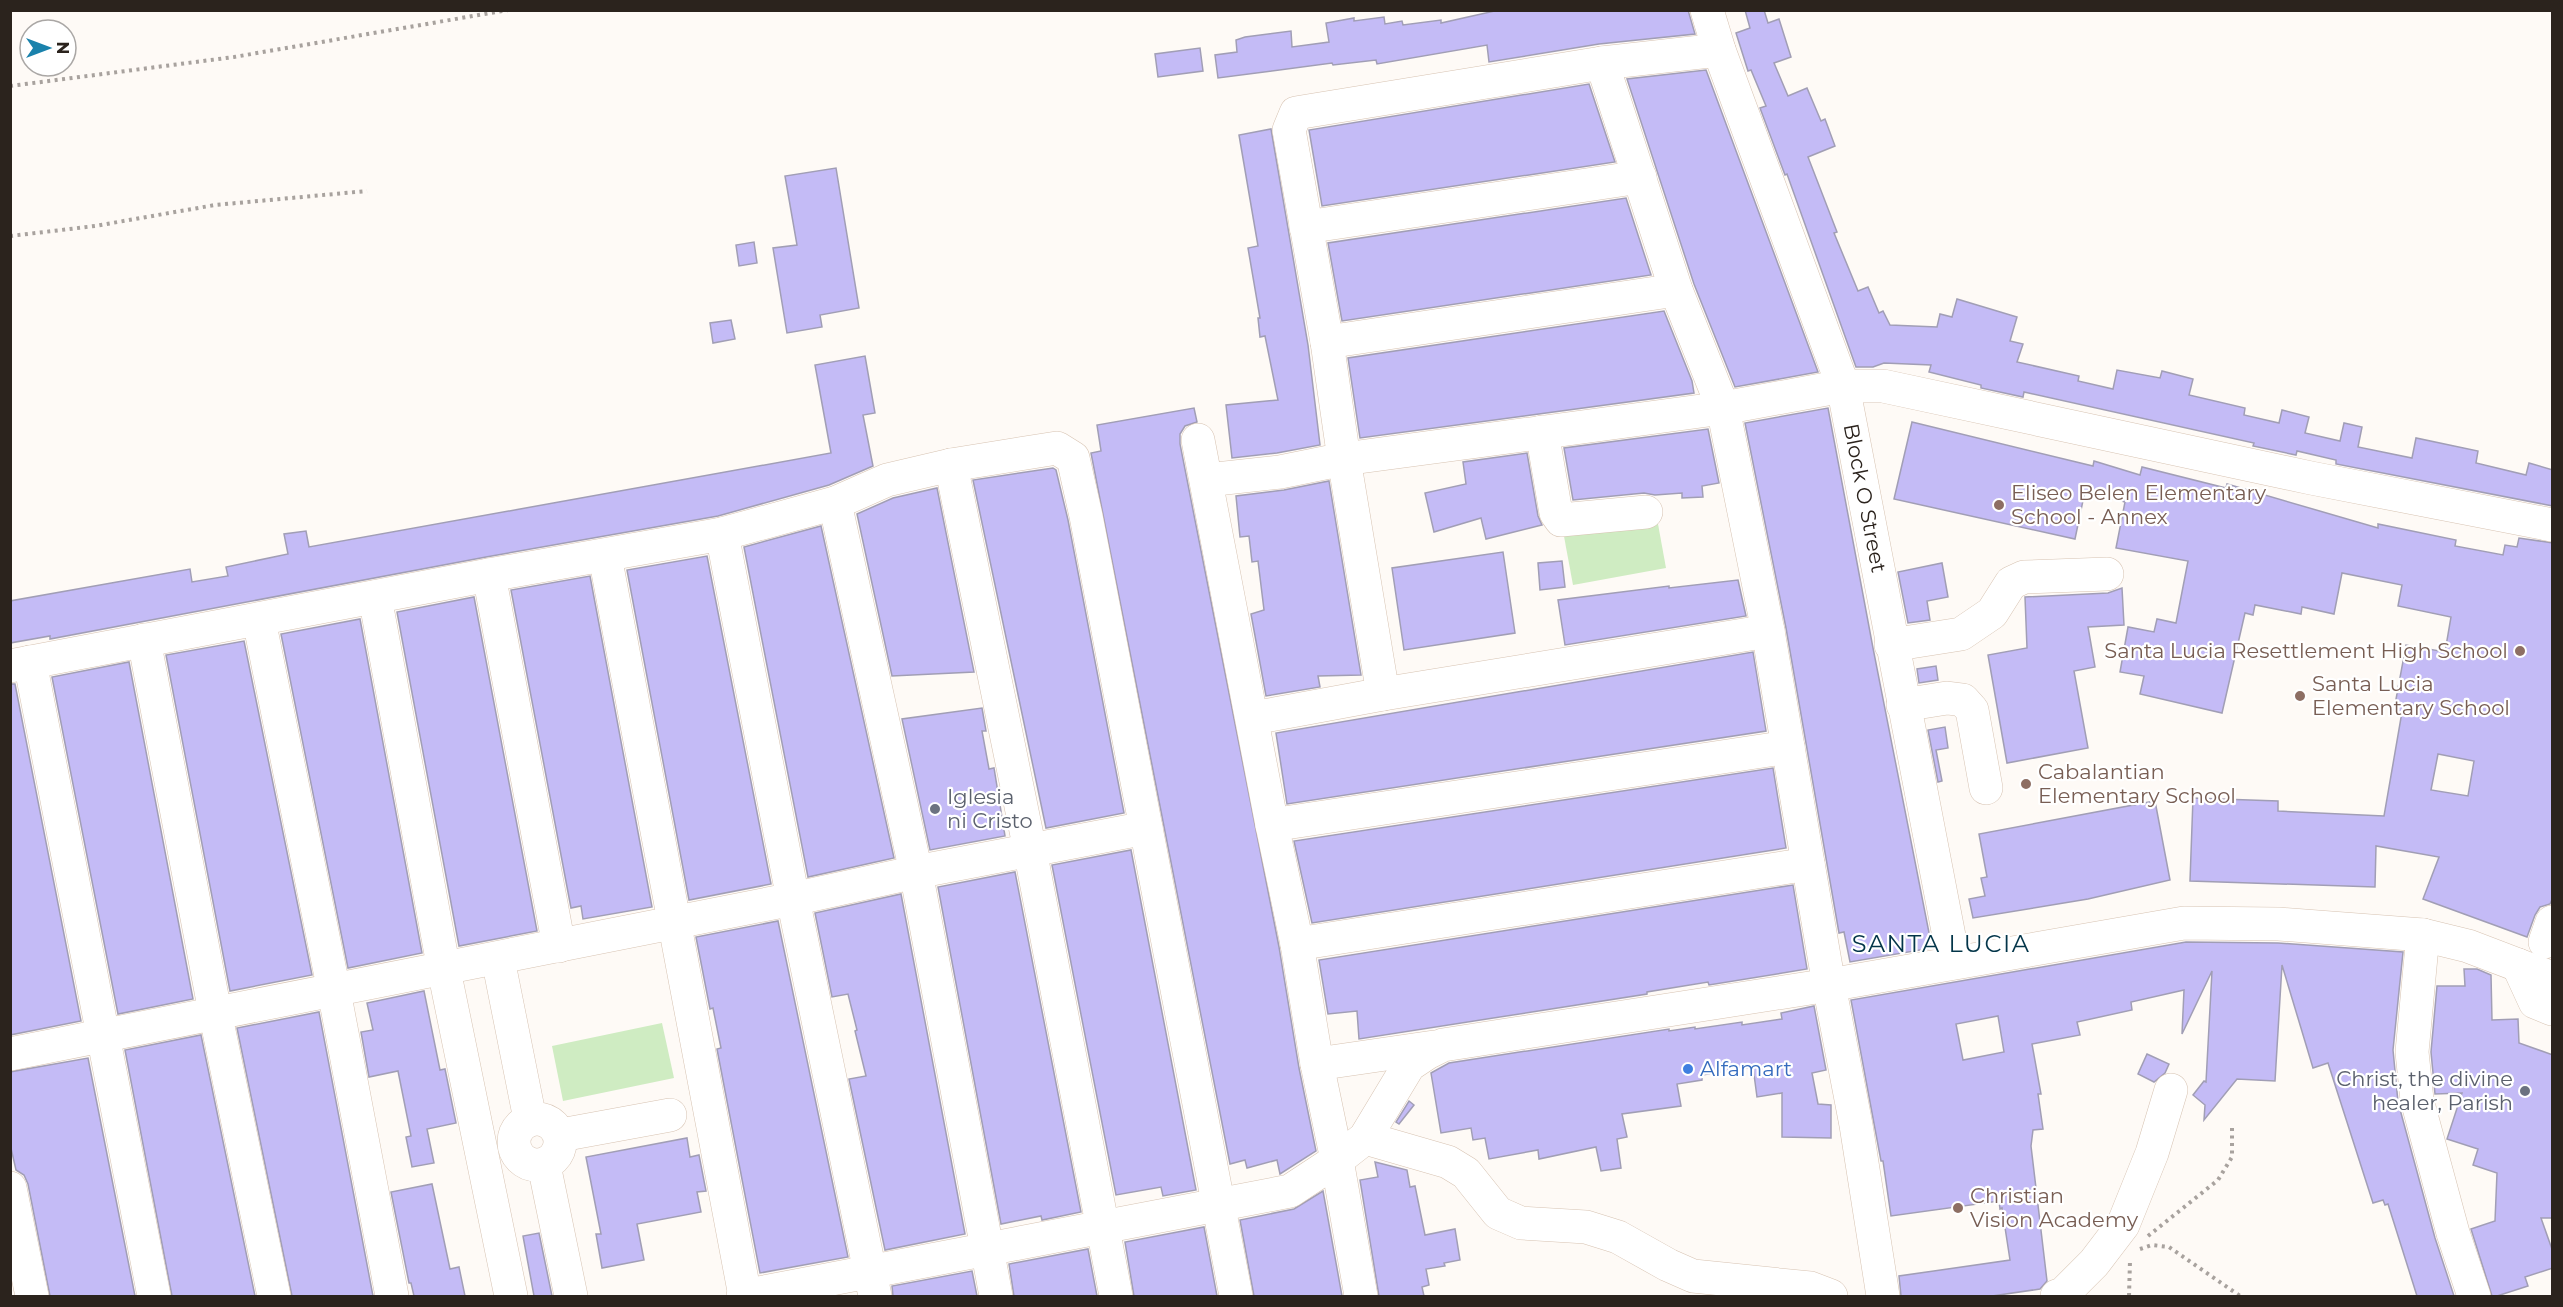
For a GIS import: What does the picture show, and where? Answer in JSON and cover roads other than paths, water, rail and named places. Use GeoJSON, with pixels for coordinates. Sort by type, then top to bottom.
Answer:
{"type":"FeatureCollection","features":[{"type":"Feature","properties":{"kind":"street","name":"Block O Street"},"geometry":{"type":"LineString","coordinates":[[1707,10],[1719,50],[1843,386],[1954,962]]}},
{"type":"Feature","properties":{"kind":"street"},"geometry":{"type":"LineString","coordinates":[[1383,694],[1327,342],[1289,130],[1296,113],[1602,63],[1719,50]]}},
{"type":"Feature","properties":{"kind":"street"},"geometry":{"type":"LineString","coordinates":[[1602,63],[1676,290],[1723,408],[1768,631],[1829,985],[1856,1125],[1883,1296]]}},
{"type":"Feature","properties":{"kind":"street"},"geometry":{"type":"LineString","coordinates":[[1306,226],[1640,177]]}},
{"type":"Feature","properties":{"kind":"street"},"geometry":{"type":"LineString","coordinates":[[1327,342],[1676,290]]}},
{"type":"Feature","properties":{"kind":"street"},"geometry":{"type":"LineString","coordinates":[[1207,480],[1281,472],[1344,459],[1723,408],[1843,386],[1883,386],[2312,478],[2553,525]]}},
{"type":"Feature","properties":{"kind":"street"},"geometry":{"type":"LineString","coordinates":[[1542,432],[1556,513],[1561,520],[1646,512]]}},
{"type":"Feature","properties":{"kind":"street"},"geometry":{"type":"LineString","coordinates":[[1198,440],[1272,825],[1298,944],[1317,1064],[1361,1296]]}},
{"type":"Feature","properties":{"kind":"street"},"geometry":{"type":"LineString","coordinates":[[154,1296],[104,1035],[20,664],[489,575],[722,534],[835,503],[887,480],[951,465],[1057,448],[1073,458],[1236,1296]]}},
{"type":"Feature","properties":{"kind":"street"},"geometry":{"type":"LineString","coordinates":[[951,465],[1030,850],[1116,1296]]}},
{"type":"Feature","properties":{"kind":"street"},"geometry":{"type":"LineString","coordinates":[[835,503],[916,872],[996,1296]]}},
{"type":"Feature","properties":{"kind":"street"},"geometry":{"type":"LineString","coordinates":[[722,534],[793,899],[872,1284]]}},
{"type":"Feature","properties":{"kind":"street"},"geometry":{"type":"LineString","coordinates":[[605,556],[744,1296],[872,1284],[986,1250],[1290,1191],[1337,1160],[1365,1138],[1409,1065],[1443,1045]]}},
{"type":"Feature","properties":{"kind":"street"},"geometry":{"type":"LineString","coordinates":[[1892,645],[1961,634],[1992,613],[2011,584],[2024,577],[2107,574]]}},
{"type":"Feature","properties":{"kind":"street"},"geometry":{"type":"LineString","coordinates":[[489,575],[559,946]]}},
{"type":"Feature","properties":{"kind":"street"},"geometry":{"type":"LineString","coordinates":[[375,597],[444,970],[511,1296]]}},
{"type":"Feature","properties":{"kind":"street"},"geometry":{"type":"LineString","coordinates":[[259,620],[334,991],[392,1296]]}},
{"type":"Feature","properties":{"kind":"street"},"geometry":{"type":"LineString","coordinates":[[1253,718],[1383,694],[1768,631]]}},
{"type":"Feature","properties":{"kind":"street"},"geometry":{"type":"LineString","coordinates":[[144,640],[215,1012],[274,1296]]}},
{"type":"Feature","properties":{"kind":"street"},"geometry":{"type":"LineString","coordinates":[[1903,705],[1947,698],[1963,700],[1972,710],[1986,788]]}},
{"type":"Feature","properties":{"kind":"street"},"geometry":{"type":"LineString","coordinates":[[1272,825],[1788,747]]}},
{"type":"Feature","properties":{"kind":"street"},"geometry":{"type":"LineString","coordinates":[[10,1054],[215,1012],[444,970],[916,872],[1146,828]]}},
{"type":"Feature","properties":{"kind":"street"},"geometry":{"type":"LineString","coordinates":[[1298,944],[1808,864]]}},
{"type":"Feature","properties":{"kind":"street"},"geometry":{"type":"LineString","coordinates":[[1317,1064],[1829,985],[2184,923],[2279,924],[2423,935],[2468,946],[2553,978]]}},
{"type":"Feature","properties":{"kind":"street"},"geometry":{"type":"LineString","coordinates":[[2423,935],[2412,1052],[2417,1100],[2453,1233],[2474,1296]]}},
{"type":"Feature","properties":{"kind":"street"},"geometry":{"type":"LineString","coordinates":[[498,959],[530,1119]]}},
{"type":"Feature","properties":{"kind":"street"},"geometry":{"type":"LineString","coordinates":[[2518,965],[2535,1002],[2553,1009]]}},
{"type":"Feature","properties":{"kind":"street"},"geometry":{"type":"LineString","coordinates":[[2057,1296],[2063,1294],[2094,1263],[2123,1225],[2152,1153],[2171,1090]]}},
{"type":"Feature","properties":{"kind":"street"},"geometry":{"type":"LineString","coordinates":[[561,1135],[670,1115]]}},
{"type":"Feature","properties":{"kind":"street"},"geometry":{"type":"LineString","coordinates":[[530,1119],[548,1120],[561,1135],[558,1153],[544,1165],[526,1163],[513,1148],[515,1129],[530,1119]]}},
{"type":"Feature","properties":{"kind":"street"},"geometry":{"type":"LineString","coordinates":[[1365,1138],[1448,1162],[1466,1173],[1498,1213],[1521,1223],[1586,1227],[1618,1237],[1668,1265],[1694,1276],[1810,1288],[1831,1296]]}},
{"type":"Feature","properties":{"kind":"street"},"geometry":{"type":"LineString","coordinates":[[544,1165],[571,1296]]}},
{"type":"Feature","properties":{"kind":"street"},"geometry":{"type":"LineString","coordinates":[[10,1188],[32,1296]]}},
{"type":"Feature","properties":{"kind":"place","name":"Eliseo Belen Elementary School - Annex"},"geometry":{"type":"Point","coordinates":[1999,505]}},
{"type":"Feature","properties":{"kind":"place","name":"Santa Lucia Resettlement High School"},"geometry":{"type":"Point","coordinates":[2520,651]}},
{"type":"Feature","properties":{"kind":"place","name":"Santa Lucia Elementary School"},"geometry":{"type":"Point","coordinates":[2300,696]}},
{"type":"Feature","properties":{"kind":"place","name":"Cabalantian Elementary School"},"geometry":{"type":"Point","coordinates":[2026,784]}},
{"type":"Feature","properties":{"kind":"place","name":"Iglesia ni Cristo"},"geometry":{"type":"Point","coordinates":[935,809]}},
{"type":"Feature","properties":{"kind":"place","name":"Alfamart"},"geometry":{"type":"Point","coordinates":[1688,1069]}},
{"type":"Feature","properties":{"kind":"place","name":"Christ, the divine healer, Parish"},"geometry":{"type":"Point","coordinates":[2525,1091]}},
{"type":"Feature","properties":{"kind":"place","name":"Christian Vision Academy"},"geometry":{"type":"Point","coordinates":[1958,1208]}},
{"type":"Feature","properties":{"kind":"district","name":"SANTA LUCIA"},"geometry":{"type":"Point","coordinates":[1941,944]}}]}
